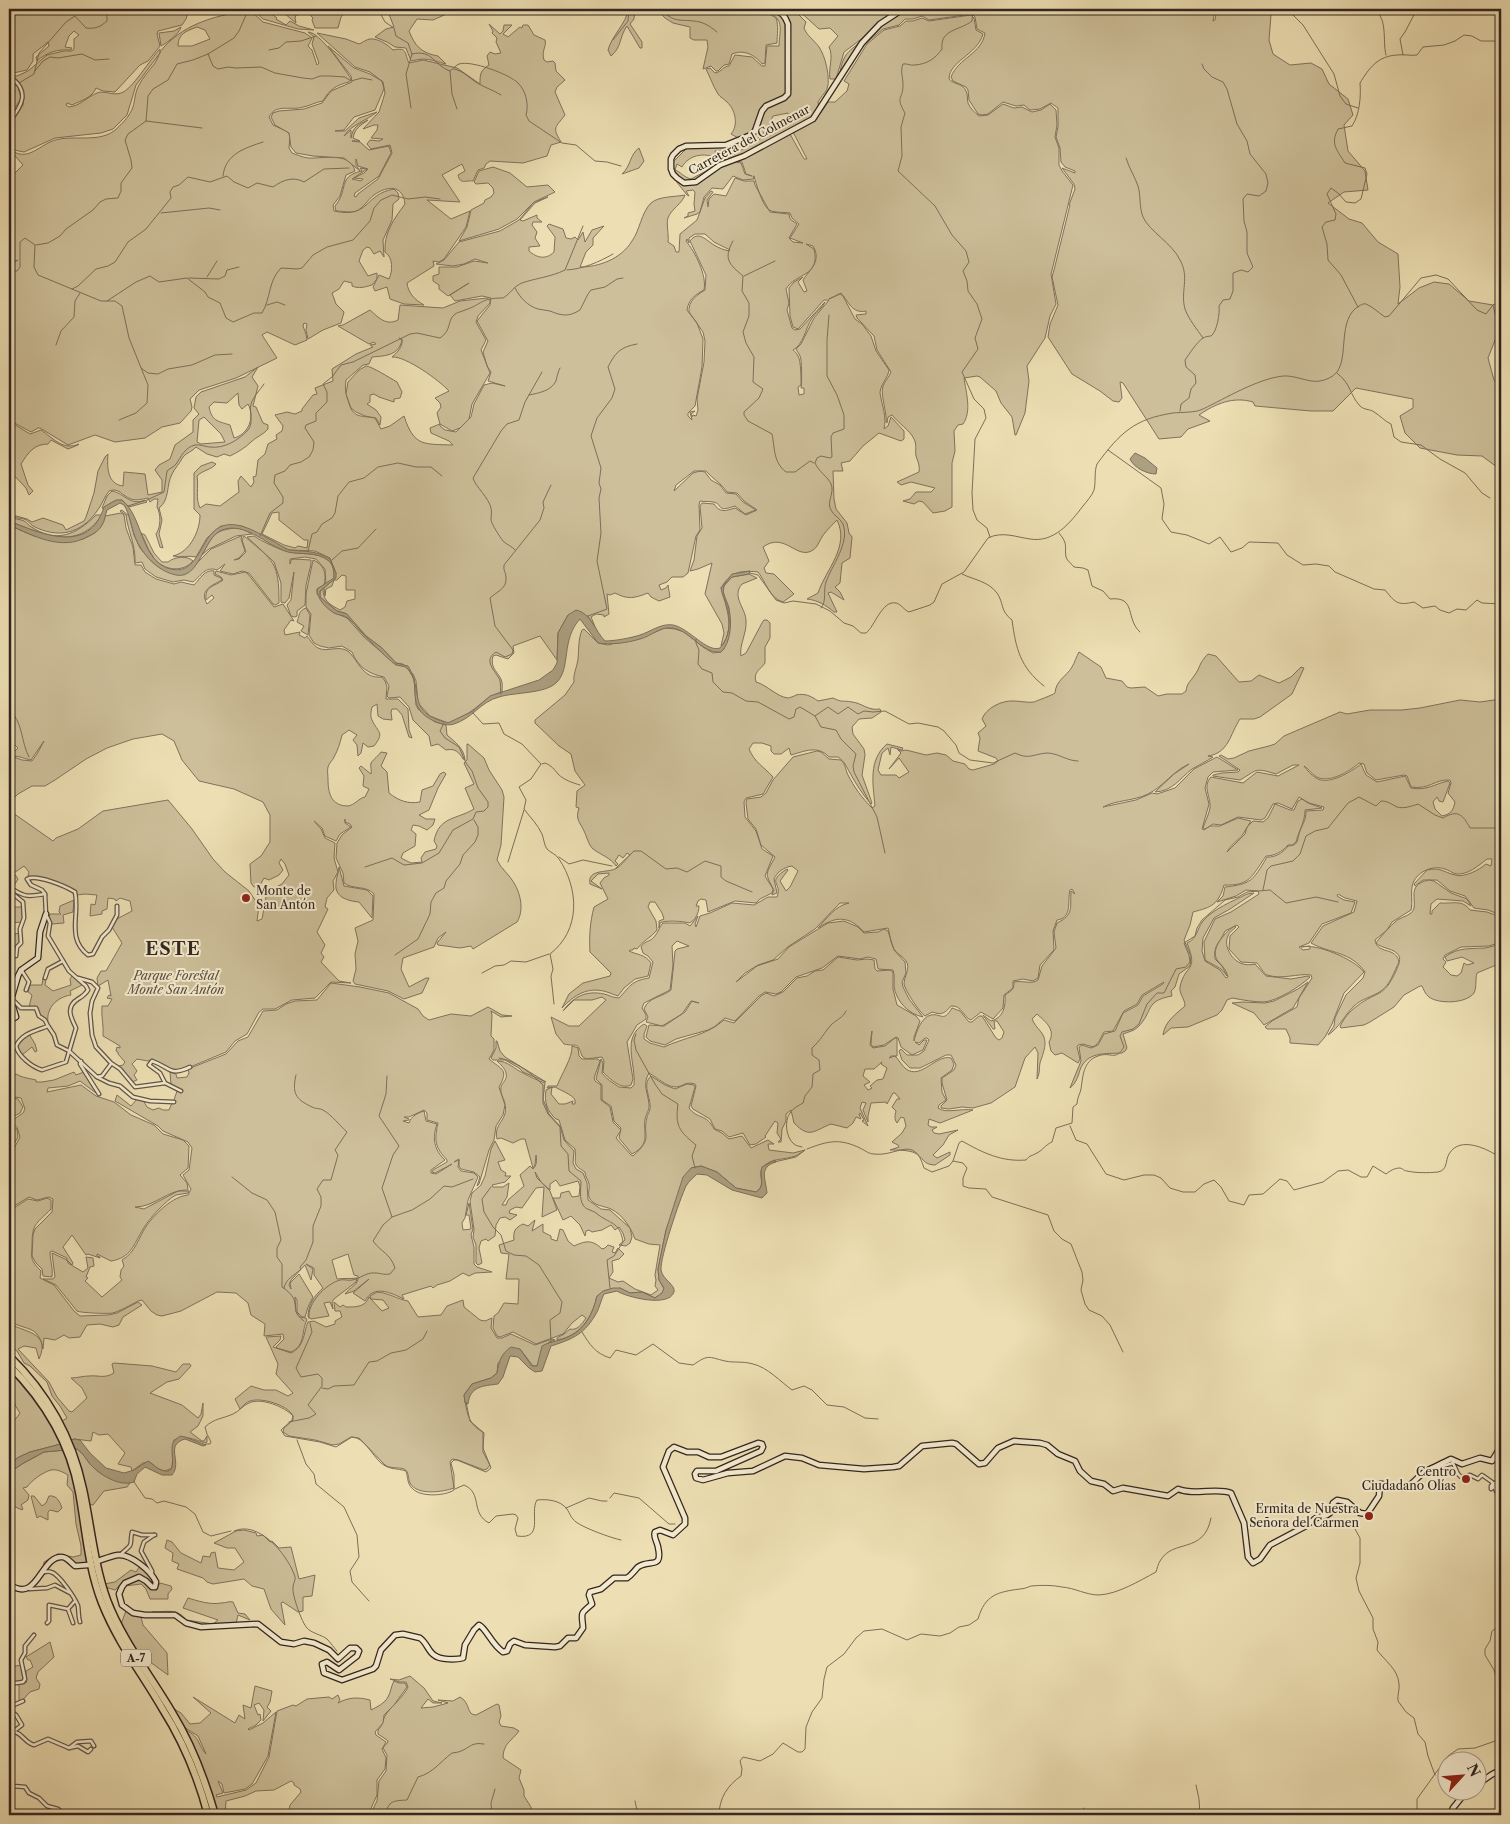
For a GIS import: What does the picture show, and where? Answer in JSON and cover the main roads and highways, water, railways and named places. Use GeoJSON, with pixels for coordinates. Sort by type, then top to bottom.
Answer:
{"type":"FeatureCollection","features":[{"type":"Feature","properties":{"kind":"highway","name":"A-7"},"geometry":{"type":"LineString","coordinates":[[9,1356],[41,1392],[74,1456],[94,1552],[107,1600],[137,1658],[174,1715],[190,1746],[214,1815]]}},
{"type":"Feature","properties":{"kind":"highway","name":"A-7"},"geometry":{"type":"LineString","coordinates":[[9,1365],[58,1424]]}},
{"type":"Feature","properties":{"kind":"highway","name":"A-7"},"geometry":{"type":"LineString","coordinates":[[81,1491],[88,1554],[102,1603],[131,1661],[162,1706],[186,1752],[208,1815]]}},
{"type":"Feature","properties":{"kind":"main road","name":"Carretera del Colmenar"},"geometry":{"type":"LineString","coordinates":[[773,9],[781,12],[786,17],[788,24],[788,94],[784,98],[766,106],[762,111],[755,131],[751,135],[726,145],[686,146],[679,148],[672,155],[671,169],[673,174],[684,182],[696,182],[720,164],[744,156],[813,119],[862,44],[877,26],[903,9]]}},
{"type":"Feature","properties":{"kind":"main road"},"geometry":{"type":"LineString","coordinates":[[9,1021],[16,1017],[11,998],[21,970],[36,960],[38,956],[40,932],[46,914]]}},
{"type":"Feature","properties":{"kind":"main road"},"geometry":{"type":"LineString","coordinates":[[98,1561],[120,1555],[141,1564],[152,1574],[156,1582],[155,1587],[139,1578],[130,1581],[122,1587],[120,1600],[128,1610],[138,1615],[175,1615],[186,1623],[201,1627],[258,1624],[282,1642],[294,1644],[314,1643],[329,1650],[338,1659],[350,1648],[356,1648],[359,1652],[357,1656],[339,1670],[327,1662],[322,1664],[324,1673],[342,1680],[372,1669],[378,1662],[382,1648],[395,1635],[399,1634],[420,1638],[437,1657],[459,1659],[463,1658],[465,1644],[479,1625],[483,1627],[491,1642],[503,1652],[507,1651],[510,1644],[514,1641],[525,1645],[555,1647],[560,1646],[568,1638],[576,1638],[583,1628],[581,1614],[584,1609],[592,1604],[590,1592],[601,1589],[612,1578],[627,1578],[638,1568],[656,1562],[659,1559],[659,1550],[654,1535],[655,1532],[660,1530],[674,1535],[685,1524],[685,1518],[663,1467],[669,1451],[674,1448],[687,1452],[698,1452],[716,1458],[727,1456],[758,1443],[763,1445],[761,1451],[756,1454],[718,1470],[697,1471],[695,1474],[696,1478],[704,1480],[728,1473],[754,1470],[785,1456],[802,1458],[820,1464],[864,1469],[893,1468],[899,1466],[922,1446],[952,1443],[956,1444],[979,1464],[984,1463],[998,1448],[1014,1441],[1040,1443],[1047,1445],[1058,1454],[1075,1461],[1080,1471],[1091,1481],[1104,1484],[1113,1491],[1124,1488],[1168,1496],[1178,1489],[1188,1493],[1195,1491],[1227,1491],[1231,1493],[1244,1523],[1248,1557],[1253,1563],[1260,1559],[1270,1545],[1306,1526],[1316,1518],[1328,1515],[1337,1500],[1347,1502],[1360,1513],[1367,1514],[1379,1496],[1380,1484],[1384,1483],[1399,1488],[1413,1483],[1423,1472],[1451,1459],[1462,1464],[1480,1458],[1492,1461],[1501,1446]]}},
{"type":"Feature","properties":{"kind":"main road"},"geometry":{"type":"LineString","coordinates":[[9,1584],[16,1588],[26,1588],[38,1580],[48,1564],[62,1557],[75,1566],[88,1565]]}},
{"type":"Feature","properties":{"kind":"main road"},"geometry":{"type":"LineString","coordinates":[[1488,1777],[1494,1772],[1501,1771]]}},
{"type":"Feature","properties":{"kind":"main road"},"geometry":{"type":"LineString","coordinates":[[1450,1815],[1458,1802]]}},
{"type":"Feature","properties":{"kind":"waterway"},"geometry":{"type":"LineString","coordinates":[[9,12],[13,13],[21,9]]}},
{"type":"Feature","properties":{"kind":"waterway"},"geometry":{"type":"LineString","coordinates":[[9,100],[15,92],[14,86],[34,74],[39,53],[66,22],[75,16],[86,28],[95,28],[107,21],[107,13],[113,9]]}},
{"type":"Feature","properties":{"kind":"waterway"},"geometry":{"type":"LineString","coordinates":[[367,9],[379,11],[385,22],[394,28],[396,36],[408,43],[412,54],[406,74],[411,108]]}},
{"type":"Feature","properties":{"kind":"waterway"},"geometry":{"type":"LineString","coordinates":[[613,40],[628,21],[629,9]]}},
{"type":"Feature","properties":{"kind":"waterway"},"geometry":{"type":"LineString","coordinates":[[660,9],[670,17],[700,22],[717,32]]}},
{"type":"Feature","properties":{"kind":"waterway"},"geometry":{"type":"LineString","coordinates":[[973,9],[972,21],[947,34],[942,42],[942,49],[937,56],[919,64],[903,64],[903,90],[900,101],[905,113],[901,127],[902,156],[898,171],[935,206],[952,235],[966,251],[969,262],[963,271],[968,291],[977,304],[982,319],[975,338],[978,349],[962,372],[974,399],[984,409],[986,418],[975,439],[972,493],[973,510],[977,520],[987,528],[990,537]]}},
{"type":"Feature","properties":{"kind":"waterway"},"geometry":{"type":"LineString","coordinates":[[1270,9],[1292,14],[1303,25],[1334,74],[1340,96],[1346,104],[1358,108]]}},
{"type":"Feature","properties":{"kind":"waterway"},"geometry":{"type":"LineString","coordinates":[[1372,9],[1381,17],[1383,23],[1386,55]]}},
{"type":"Feature","properties":{"kind":"waterway"},"geometry":{"type":"LineString","coordinates":[[1403,55],[1400,39],[1417,9]]}},
{"type":"Feature","properties":{"kind":"waterway"},"geometry":{"type":"LineString","coordinates":[[36,245],[48,243],[60,236],[66,229],[93,210],[100,202],[106,199],[118,198],[121,191],[121,183],[132,168],[125,140],[128,134],[146,121],[148,96],[153,89],[168,80],[177,64],[208,54],[234,38],[246,15]]}},
{"type":"Feature","properties":{"kind":"waterway"},"geometry":{"type":"LineString","coordinates":[[1358,307],[1341,275],[1328,260],[1327,244],[1322,227],[1326,222],[1335,220],[1336,214],[1327,194],[1331,188],[1346,202],[1355,203],[1361,199],[1367,174],[1365,168],[1345,163],[1335,143],[1338,129],[1352,126],[1355,121],[1359,105],[1360,83],[1367,72],[1379,60],[1390,56],[1417,55],[1423,47],[1444,45],[1464,35],[1472,36],[1481,41],[1501,41]]}},
{"type":"Feature","properties":{"kind":"waterway"},"geometry":{"type":"LineString","coordinates":[[269,50],[279,48],[286,42],[301,41],[316,36]]}},
{"type":"Feature","properties":{"kind":"waterway"},"geometry":{"type":"LineString","coordinates":[[412,54],[419,53],[429,56],[450,71],[458,65],[465,63],[481,66],[513,79],[525,94],[527,102],[526,115],[529,121],[562,143],[576,145],[595,161],[621,166]]}},
{"type":"Feature","properties":{"kind":"waterway"},"geometry":{"type":"LineString","coordinates":[[35,71],[43,61],[50,57],[58,58],[82,54],[95,60],[109,59]]}},
{"type":"Feature","properties":{"kind":"waterway"},"geometry":{"type":"LineString","coordinates":[[208,54],[213,66],[218,69],[228,67],[261,67],[275,73],[303,78],[312,79],[320,76],[330,76],[345,77],[351,81],[362,78],[372,80]]}},
{"type":"Feature","properties":{"kind":"waterway"},"geometry":{"type":"LineString","coordinates":[[1180,411],[1181,404],[1189,398],[1191,389],[1196,383],[1195,375],[1186,367],[1185,360],[1200,340],[1211,336],[1215,331],[1219,306],[1223,300],[1230,299],[1233,291],[1233,273],[1241,270],[1248,272],[1253,267],[1247,253],[1247,232],[1244,221],[1243,199],[1247,194],[1259,196],[1266,191],[1268,183],[1266,174],[1250,154],[1247,141],[1237,124],[1227,89],[1223,82],[1212,77],[1202,64]]}},
{"type":"Feature","properties":{"kind":"waterway"},"geometry":{"type":"LineString","coordinates":[[454,69],[461,71],[479,84],[501,95]]}},
{"type":"Feature","properties":{"kind":"waterway"},"geometry":{"type":"LineString","coordinates":[[450,71],[452,94],[457,109]]}},
{"type":"Feature","properties":{"kind":"waterway"},"geometry":{"type":"LineString","coordinates":[[146,121],[202,128]]}},
{"type":"Feature","properties":{"kind":"waterway"},"geometry":{"type":"LineString","coordinates":[[223,176],[225,168],[232,157],[243,150],[263,142]]}},
{"type":"Feature","properties":{"kind":"waterway"},"geometry":{"type":"LineString","coordinates":[[1126,158],[1138,186],[1143,217],[1176,254],[1183,267],[1185,309],[1203,338]]}},
{"type":"Feature","properties":{"kind":"waterway"},"geometry":{"type":"LineString","coordinates":[[72,289],[78,286],[96,269],[115,262],[128,242],[146,229],[171,198],[170,192],[173,187],[179,185],[188,177],[210,182],[227,176],[234,182],[248,188],[257,183],[273,187],[288,180],[296,179],[304,182],[324,169],[349,168]]}},
{"type":"Feature","properties":{"kind":"waterway"},"geometry":{"type":"LineString","coordinates":[[9,271],[17,271],[20,267],[20,242],[25,238],[35,245],[34,267],[38,275],[101,301],[107,301],[136,282],[150,276],[159,282],[187,278],[205,292],[208,297],[220,303],[226,318],[233,322],[254,313],[262,313],[274,278],[281,268],[302,268],[313,255],[327,247],[353,240],[370,221],[374,208],[381,200],[392,195],[408,199],[425,197],[440,199]]}},
{"type":"Feature","properties":{"kind":"waterway"},"geometry":{"type":"LineString","coordinates":[[161,213],[209,208],[220,210]]}},
{"type":"Feature","properties":{"kind":"waterway"},"geometry":{"type":"LineString","coordinates":[[260,536],[270,513],[283,503],[283,497],[274,483],[275,475],[285,471],[290,465],[301,462],[309,457],[313,450],[314,442],[305,428],[306,425],[316,421],[316,413],[327,402],[327,392],[323,384],[332,377],[341,365],[353,362],[410,334],[417,333],[440,338],[446,332],[452,317],[456,313],[486,300],[503,298],[522,283],[565,270],[583,226]]}},
{"type":"Feature","properties":{"kind":"waterway"},"geometry":{"type":"LineString","coordinates":[[733,241],[728,257],[734,268],[743,276],[742,291],[749,303],[749,316],[743,332],[746,343],[754,357],[753,382],[763,389],[759,398],[744,412],[744,415],[748,421],[772,434],[777,459],[786,472],[795,472],[810,461],[814,463]]}},
{"type":"Feature","properties":{"kind":"waterway"},"geometry":{"type":"LineString","coordinates":[[567,270],[591,265],[613,254]]}},
{"type":"Feature","properties":{"kind":"waterway"},"geometry":{"type":"LineString","coordinates":[[207,277],[217,261]]}},
{"type":"Feature","properties":{"kind":"waterway"},"geometry":{"type":"LineString","coordinates":[[744,276],[775,261]]}},
{"type":"Feature","properties":{"kind":"waterway"},"geometry":{"type":"LineString","coordinates":[[189,278],[219,279],[225,276],[227,270],[239,267]]}},
{"type":"Feature","properties":{"kind":"waterway"},"geometry":{"type":"LineString","coordinates":[[750,573],[758,575],[776,600],[784,603],[793,601],[816,604],[830,611],[844,623],[853,626],[861,633],[866,633],[883,609],[891,603],[896,603],[909,612],[934,602],[942,584],[964,572],[988,538],[1004,535],[1039,539],[1047,538],[1061,530],[1073,519],[1092,494],[1095,487],[1097,464],[1121,436],[1138,424],[1159,416],[1200,410],[1252,385],[1273,378],[1288,376],[1320,381],[1331,377],[1337,372],[1340,365],[1348,320],[1352,312],[1361,305],[1366,304],[1385,317],[1389,316],[1421,278],[1436,275],[1448,279],[1477,310],[1486,314],[1493,305],[1501,301]]}},
{"type":"Feature","properties":{"kind":"waterway"},"geometry":{"type":"LineString","coordinates":[[515,288],[519,295],[534,308],[569,315],[580,310],[591,290],[605,287],[617,279],[623,278]]}},
{"type":"Feature","properties":{"kind":"waterway"},"geometry":{"type":"LineString","coordinates":[[56,345],[61,331],[74,317],[75,301],[80,293]]}},
{"type":"Feature","properties":{"kind":"waterway"},"geometry":{"type":"LineString","coordinates":[[107,301],[115,301],[122,306],[129,338],[148,385],[147,403],[136,413],[119,420]]}},
{"type":"Feature","properties":{"kind":"waterway"},"geometry":{"type":"LineString","coordinates":[[267,305],[277,302],[285,305]]}},
{"type":"Feature","properties":{"kind":"waterway"},"geometry":{"type":"LineString","coordinates":[[821,608],[824,602],[826,582],[842,546],[845,531],[842,522],[832,512],[830,507],[831,484],[815,463],[817,458],[821,456],[832,457],[831,437],[833,433],[844,429],[844,415],[837,395],[827,376],[829,315]]}},
{"type":"Feature","properties":{"kind":"waterway"},"geometry":{"type":"LineString","coordinates":[[588,616],[607,609],[597,561],[601,533],[599,498],[601,468],[591,436],[597,418],[612,398],[615,389],[608,367],[619,351],[637,344]]}},
{"type":"Feature","properties":{"kind":"waterway"},"geometry":{"type":"LineString","coordinates":[[141,368],[148,373],[158,374],[168,369],[192,365],[215,355],[232,354]]}},
{"type":"Feature","properties":{"kind":"waterway"},"geometry":{"type":"LineString","coordinates":[[529,395],[551,387],[556,381],[560,368]]}},
{"type":"Feature","properties":{"kind":"waterway"},"geometry":{"type":"LineString","coordinates":[[515,550],[503,541],[494,528],[491,520],[490,504],[473,478],[501,431],[507,424],[519,420],[525,402],[542,372]]}},
{"type":"Feature","properties":{"kind":"waterway"},"geometry":{"type":"LineString","coordinates":[[1337,373],[1342,377],[1360,406],[1379,415],[1391,424],[1394,437],[1401,442],[1421,445],[1440,459],[1465,473],[1482,493],[1490,498]]}},
{"type":"Feature","properties":{"kind":"waterway"},"geometry":{"type":"LineString","coordinates":[[128,506],[164,492],[167,471],[192,446],[221,447],[244,434],[251,424],[252,401],[264,384]]}},
{"type":"Feature","properties":{"kind":"waterway"},"geometry":{"type":"LineString","coordinates":[[1108,450],[1161,488],[1164,504],[1162,519],[1171,532],[1187,535],[1209,544],[1220,537],[1231,552],[1242,548],[1249,542],[1278,543],[1287,555],[1303,565],[1329,566],[1335,572],[1374,589],[1385,590],[1394,600],[1404,604],[1414,602],[1423,608],[1435,606],[1449,613],[1457,609],[1466,610],[1477,600],[1482,603],[1501,604]]}},
{"type":"Feature","properties":{"kind":"waterway"},"geometry":{"type":"LineString","coordinates":[[308,551],[312,534],[317,532],[322,524],[332,518],[335,513],[338,496],[349,482],[364,478],[378,467],[398,463],[416,467],[431,467],[442,476]]}},
{"type":"Feature","properties":{"kind":"waterway"},"geometry":{"type":"LineString","coordinates":[[501,694],[500,681],[490,663],[490,659],[496,652],[505,657],[512,654],[513,650],[495,626],[490,598],[505,585],[506,574],[504,565],[540,520],[544,508],[543,502],[551,485]]}},
{"type":"Feature","properties":{"kind":"waterway"},"geometry":{"type":"LineString","coordinates":[[332,560],[342,551],[358,548],[376,529]]}},
{"type":"Feature","properties":{"kind":"waterway"},"geometry":{"type":"LineString","coordinates":[[1059,533],[1065,543],[1068,561],[1074,567],[1088,570],[1092,586],[1103,591],[1110,599],[1124,601],[1140,632]]}},
{"type":"Feature","properties":{"kind":"waterway"},"geometry":{"type":"LineString","coordinates":[[962,574],[985,583],[997,593],[1004,610],[1012,620],[1020,657],[1029,672],[1044,686]]}},
{"type":"Feature","properties":{"kind":"waterway"},"geometry":{"type":"LineString","coordinates":[[696,639],[699,650],[698,664],[702,669],[712,673],[713,682],[723,692],[732,693],[746,701],[758,702],[789,719],[794,717],[796,709],[800,707],[815,716],[828,707],[838,714],[848,707],[858,714],[864,711],[885,711],[909,724],[918,723],[938,727],[956,745],[959,753],[970,760],[993,763],[1015,753],[1028,756],[1047,753],[1078,761]]}},
{"type":"Feature","properties":{"kind":"waterway"},"geometry":{"type":"LineString","coordinates":[[9,710],[17,720],[29,757]]}},
{"type":"Feature","properties":{"kind":"waterway"},"geometry":{"type":"LineString","coordinates":[[473,713],[483,724],[499,723],[504,734],[522,744],[541,764],[531,779],[519,787],[526,800],[524,809],[543,836],[547,849],[558,857],[566,871],[573,896],[574,909],[567,933],[550,954],[553,969],[551,976],[554,1004]]}},
{"type":"Feature","properties":{"kind":"waterway"},"geometry":{"type":"LineString","coordinates":[[815,716],[821,727],[836,730],[841,739],[856,754],[853,766],[854,772],[877,817],[885,853]]}},
{"type":"Feature","properties":{"kind":"waterway"},"geometry":{"type":"LineString","coordinates":[[365,867],[392,858],[404,865],[422,863],[439,853],[453,830],[473,819],[476,812],[484,811],[488,807],[488,802],[478,788],[472,771],[459,747],[445,738],[440,731],[444,723]]}},
{"type":"Feature","properties":{"kind":"waterway"},"geometry":{"type":"LineString","coordinates":[[542,764],[547,764],[563,778],[580,785]]}},
{"type":"Feature","properties":{"kind":"waterway"},"geometry":{"type":"LineString","coordinates":[[1263,890],[1267,870],[1271,866],[1293,861],[1300,854],[1306,836],[1315,831],[1328,828],[1348,803],[1359,797],[1376,806],[1381,801],[1400,808],[1418,804],[1443,818],[1453,814],[1460,815],[1470,828],[1496,828],[1501,826]]}},
{"type":"Feature","properties":{"kind":"waterway"},"geometry":{"type":"LineString","coordinates":[[508,862],[524,810]]}},
{"type":"Feature","properties":{"kind":"waterway"},"geometry":{"type":"LineString","coordinates":[[395,955],[418,939],[430,914],[431,902],[436,893],[444,888],[446,881],[460,864],[463,855],[475,842],[478,835],[478,827],[474,820]]}},
{"type":"Feature","properties":{"kind":"waterway"},"geometry":{"type":"LineString","coordinates":[[616,868],[634,851],[641,851],[666,869],[677,868],[687,872],[705,861],[721,866],[721,877],[726,881],[752,892]]}},
{"type":"Feature","properties":{"kind":"waterway"},"geometry":{"type":"LineString","coordinates":[[559,857],[569,864],[583,860],[612,866]]}},
{"type":"Feature","properties":{"kind":"waterway"},"geometry":{"type":"LineString","coordinates":[[953,1161],[959,1143],[962,1141],[993,1156],[1009,1160],[1026,1160],[1052,1142],[1056,1128],[1072,1123],[1073,1107],[1077,1104],[1083,1074],[1089,1061],[1098,1056],[1115,1055],[1121,1051],[1124,1047],[1120,1036],[1122,1032],[1133,1029],[1139,1024],[1147,1004],[1157,993],[1164,993],[1176,969],[1186,967],[1190,962],[1184,943],[1195,936],[1202,920],[1225,900],[1238,897],[1247,892],[1270,890],[1286,903],[1316,897],[1338,902]]}},
{"type":"Feature","properties":{"kind":"waterway"},"geometry":{"type":"LineString","coordinates":[[482,973],[511,961],[526,962],[549,954]]}},
{"type":"Feature","properties":{"kind":"waterway"},"geometry":{"type":"LineString","coordinates":[[802,1147],[795,1145],[789,1138],[788,1116],[796,1107],[803,1103],[805,1096],[812,1087],[813,1074],[820,1070],[819,1060],[812,1055],[812,1048],[831,1025],[842,1017],[846,1011]]}},
{"type":"Feature","properties":{"kind":"waterway"},"geometry":{"type":"LineString","coordinates":[[636,1034],[634,1040],[636,1050],[655,1084],[662,1094],[678,1104],[678,1123],[682,1132],[696,1145],[692,1156],[695,1168]]}},
{"type":"Feature","properties":{"kind":"waterway"},"geometry":{"type":"LineString","coordinates":[[499,1058],[523,1068],[543,1085],[543,1103],[548,1114],[560,1127],[561,1146],[568,1154],[569,1171],[581,1181],[583,1205],[617,1226],[622,1235],[623,1242],[614,1256],[607,1260],[610,1288]]}},
{"type":"Feature","properties":{"kind":"waterway"},"geometry":{"type":"LineString","coordinates":[[284,1288],[291,1277],[301,1269],[300,1267],[306,1260],[313,1242],[313,1226],[321,1206],[321,1197],[317,1189],[323,1180],[331,1180],[338,1155],[335,1150],[347,1132],[322,1109],[313,1108],[298,1098],[294,1086],[296,1075]]}},
{"type":"Feature","properties":{"kind":"waterway"},"geometry":{"type":"LineString","coordinates":[[309,1318],[309,1312],[314,1300],[335,1282],[351,1280],[372,1273],[390,1274],[395,1268],[388,1256],[373,1241],[383,1225],[392,1217],[382,1188],[393,1155],[399,1146],[379,1116],[386,1094],[387,1076]]}},
{"type":"Feature","properties":{"kind":"waterway"},"geometry":{"type":"LineString","coordinates":[[1070,1126],[1076,1140],[1087,1144],[1106,1174],[1124,1180],[1144,1175],[1154,1175],[1161,1178],[1170,1188],[1183,1192],[1195,1192],[1204,1184],[1214,1180],[1221,1187],[1229,1201],[1244,1205],[1249,1195],[1263,1194],[1280,1179],[1287,1181],[1294,1190],[1323,1182],[1338,1171],[1348,1170],[1361,1177],[1367,1177],[1373,1166],[1386,1174],[1400,1168],[1405,1171],[1414,1172],[1438,1172],[1445,1167],[1449,1154],[1460,1145],[1482,1148],[1501,1158]]}},
{"type":"Feature","properties":{"kind":"waterway"},"geometry":{"type":"LineString","coordinates":[[807,1149],[834,1142],[853,1145],[872,1154],[910,1149],[920,1158],[924,1168],[932,1172],[949,1166],[953,1161],[963,1163],[967,1168],[963,1178],[963,1186],[986,1189],[992,1197],[1048,1215],[1054,1231],[1071,1244],[1082,1272],[1081,1290],[1085,1304],[1089,1310],[1102,1316],[1110,1325],[1123,1352]]}},
{"type":"Feature","properties":{"kind":"waterway"},"geometry":{"type":"LineString","coordinates":[[774,1162],[796,1157],[805,1150]]}},
{"type":"Feature","properties":{"kind":"waterway"},"geometry":{"type":"LineString","coordinates":[[232,1177],[252,1193],[267,1200],[275,1212],[281,1240],[277,1248],[277,1257],[282,1264],[282,1287],[293,1297],[297,1313],[304,1321]]}},
{"type":"Feature","properties":{"kind":"waterway"},"geometry":{"type":"LineString","coordinates":[[392,1217],[412,1210],[430,1199],[444,1186],[452,1187],[473,1179]]}},
{"type":"Feature","properties":{"kind":"waterway"},"geometry":{"type":"LineString","coordinates":[[491,1187],[482,1199],[484,1212],[493,1227],[501,1235],[506,1251],[514,1255],[526,1256],[539,1265],[562,1302],[560,1313],[550,1320],[551,1342]]}},
{"type":"Feature","properties":{"kind":"waterway"},"geometry":{"type":"LineString","coordinates":[[289,1422],[309,1418],[316,1414],[308,1405],[322,1386],[322,1378],[318,1374],[301,1377],[296,1368],[312,1332],[310,1323]]}},
{"type":"Feature","properties":{"kind":"waterway"},"geometry":{"type":"LineString","coordinates":[[322,1388],[328,1389],[334,1386],[354,1385],[369,1362],[377,1361],[391,1353],[406,1350],[423,1339],[427,1331]]}},
{"type":"Feature","properties":{"kind":"waterway"},"geometry":{"type":"LineString","coordinates":[[582,1332],[593,1348],[600,1354],[610,1358],[616,1350],[636,1355],[653,1344],[679,1363],[693,1365],[709,1357],[728,1362],[753,1364],[769,1371],[792,1390],[804,1386],[812,1390],[827,1405],[844,1407],[865,1418],[878,1419]]}},
{"type":"Feature","properties":{"kind":"waterway"},"geometry":{"type":"LineString","coordinates":[[206,1444],[211,1442],[205,1427],[209,1424],[235,1413],[254,1401],[266,1402],[279,1406],[293,1416],[292,1420],[281,1430],[285,1436],[320,1442],[336,1447],[352,1437],[357,1438],[384,1465],[406,1471],[409,1483],[415,1491],[432,1495],[445,1494],[454,1490],[454,1475],[451,1463],[454,1460],[486,1472],[491,1468],[483,1448],[484,1433],[470,1421],[466,1402]]}},
{"type":"Feature","properties":{"kind":"waterway"},"geometry":{"type":"LineString","coordinates":[[297,1440],[306,1464],[314,1474],[316,1484],[344,1507],[357,1535],[359,1557],[350,1571],[352,1582],[369,1601]]}},
{"type":"Feature","properties":{"kind":"waterway"},"geometry":{"type":"LineString","coordinates":[[134,1482],[145,1498],[152,1499],[157,1503],[164,1501],[186,1507],[195,1514],[203,1532],[211,1536],[231,1531]]}},
{"type":"Feature","properties":{"kind":"waterway"},"geometry":{"type":"LineString","coordinates":[[455,1489],[464,1485],[470,1489],[480,1514],[489,1523],[496,1516],[516,1515],[518,1518],[515,1529],[517,1536],[531,1534],[534,1530],[534,1512],[537,1500],[545,1500],[557,1502],[564,1506],[576,1522],[621,1540]]}},
{"type":"Feature","properties":{"kind":"waterway"},"geometry":{"type":"LineString","coordinates":[[610,1498],[614,1493],[639,1498],[669,1524],[675,1524]]}},
{"type":"Feature","properties":{"kind":"waterway"},"geometry":{"type":"LineString","coordinates":[[566,1508],[589,1498],[607,1501]]}},
{"type":"Feature","properties":{"kind":"waterway"},"geometry":{"type":"LineString","coordinates":[[719,1815],[719,1809],[725,1792],[741,1776],[740,1761],[743,1757],[760,1761],[773,1754],[783,1743],[798,1752],[802,1752],[805,1749],[806,1727],[812,1712],[822,1698],[827,1667],[844,1654],[864,1631],[882,1629],[907,1640],[921,1634],[940,1636],[950,1633],[959,1627],[969,1625],[978,1619],[984,1605],[998,1593],[1031,1586],[1058,1586],[1094,1595],[1114,1592],[1156,1572],[1159,1562],[1166,1554],[1195,1542],[1202,1537],[1207,1530],[1211,1518]]}},
{"type":"Feature","properties":{"kind":"waterway"},"geometry":{"type":"LineString","coordinates":[[1355,1529],[1360,1538],[1360,1563],[1356,1578],[1359,1591],[1373,1618],[1373,1629],[1378,1642],[1377,1650],[1396,1674],[1399,1686],[1398,1701],[1406,1712],[1414,1718],[1418,1734],[1425,1742],[1435,1775]]}},
{"type":"Feature","properties":{"kind":"waterway"},"geometry":{"type":"LineString","coordinates":[[234,1531],[252,1530],[270,1540],[278,1548],[295,1576],[294,1596],[305,1625],[311,1631],[327,1639],[337,1651]]}},
{"type":"Feature","properties":{"kind":"waterway"},"geometry":{"type":"LineString","coordinates":[[1501,1625],[1492,1631],[1490,1641],[1485,1649],[1485,1655],[1494,1670],[1501,1694]]}},
{"type":"Feature","properties":{"kind":"waterway"},"geometry":{"type":"LineString","coordinates":[[1417,1815],[1417,1799],[1448,1756],[1458,1749],[1475,1748],[1501,1739]]}},
{"type":"Feature","properties":{"kind":"waterway"},"geometry":{"type":"LineString","coordinates":[[385,1815],[388,1806],[392,1802],[407,1800],[418,1777],[432,1770],[452,1753],[462,1751],[471,1745],[484,1744]]}},
{"type":"Feature","properties":{"kind":"waterway"},"geometry":{"type":"LineString","coordinates":[[1196,1785],[1200,1815]]}},
{"type":"Feature","properties":{"kind":"waterway"},"geometry":{"type":"LineString","coordinates":[[492,1815],[491,1803],[495,1789]]}},
{"type":"Feature","properties":{"kind":"waterway"},"geometry":{"type":"LineString","coordinates":[[635,1801],[638,1815]]}},
{"type":"Feature","properties":{"kind":"waterway"},"geometry":{"type":"LineString","coordinates":[[1079,1815],[1084,1808]]}},
{"type":"Feature","properties":{"kind":"place","name":"Monte de San Antón"},"geometry":{"type":"Point","coordinates":[246,898]}},
{"type":"Feature","properties":{"kind":"place","name":"Centro Ciudadano Olías"},"geometry":{"type":"Point","coordinates":[1466,1479]}},
{"type":"Feature","properties":{"kind":"place","name":"Ermita de Nuestra Señora del Carmen"},"geometry":{"type":"Point","coordinates":[1369,1516]}},
{"type":"Feature","properties":{"kind":"district","name":"ESTE"},"geometry":{"type":"Point","coordinates":[173,949]}},
{"type":"Feature","properties":{"kind":"park label","name":"Parque Forestal Monte San Antón"},"geometry":{"type":"Point","coordinates":[176,983]}}]}
